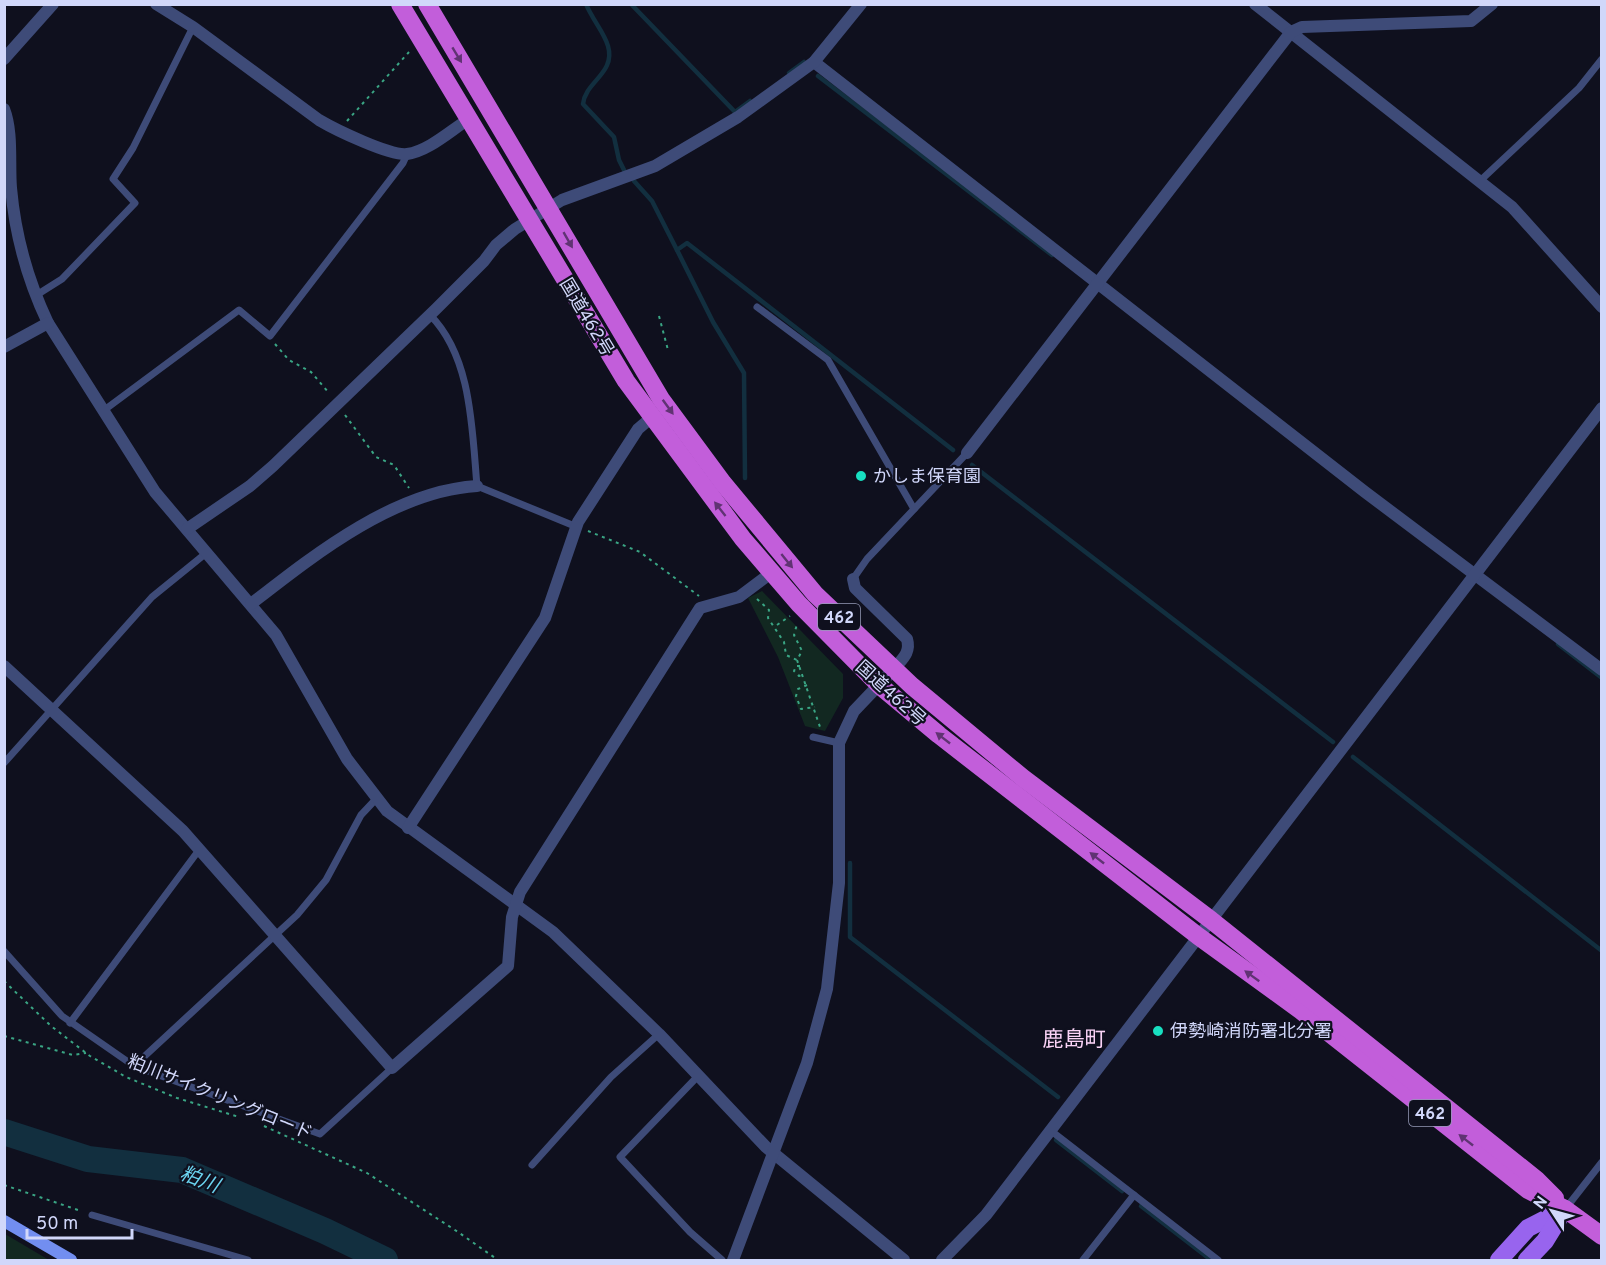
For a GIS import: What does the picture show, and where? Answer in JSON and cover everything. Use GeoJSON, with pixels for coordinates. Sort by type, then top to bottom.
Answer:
{"type":"FeatureCollection","features":[{"type":"Feature","properties":{"kind":"highway","name":"国道462号"},"geometry":{"type":"LineString","coordinates":[[400,4],[626,381],[706,491],[771,573],[879,685],[1198,936],[1300,1010],[1528,1190],[1565,1209],[1602,1236]]}},
{"type":"Feature","properties":{"kind":"highway","name":"国道462号"},"geometry":{"type":"LineString","coordinates":[[427,4],[661,399],[723,483],[815,594],[894,669],[1023,778],[1211,920],[1537,1180],[1565,1209]]}},
{"type":"Feature","properties":{"kind":"main road"},"geometry":{"type":"LineString","coordinates":[[1498,1260],[1528,1228],[1565,1209]]}},
{"type":"Feature","properties":{"kind":"main road"},"geometry":{"type":"LineString","coordinates":[[1527,1260],[1545,1241],[1565,1209]]}},
{"type":"Feature","properties":{"kind":"main road"},"geometry":{"type":"LineString","coordinates":[[4,1221],[71,1260]]}},
{"type":"Feature","properties":{"kind":"street"},"geometry":{"type":"LineString","coordinates":[[4,58],[53,4]]}},
{"type":"Feature","properties":{"kind":"street"},"geometry":{"type":"LineString","coordinates":[[156,4],[338,131],[399,154],[407,154],[424,147],[469,119]]}},
{"type":"Feature","properties":{"kind":"street"},"geometry":{"type":"LineString","coordinates":[[187,529],[250,486],[430,315],[484,261],[496,244],[549,207],[655,166],[738,117],[814,62],[861,4]]}},
{"type":"Feature","properties":{"kind":"street"},"geometry":{"type":"LineString","coordinates":[[1255,4],[1512,207],[1602,307]]}},
{"type":"Feature","properties":{"kind":"street"},"geometry":{"type":"LineString","coordinates":[[967,453],[1292,32],[1302,27],[1471,21],[1492,4]]}},
{"type":"Feature","properties":{"kind":"street"},"geometry":{"type":"LineString","coordinates":[[814,62],[1365,492],[1602,670]]}},
{"type":"Feature","properties":{"kind":"street"},"geometry":{"type":"LineString","coordinates":[[4,109],[11,190],[26,267],[35,296],[48,323],[155,492],[205,554],[276,635],[347,759],[387,811],[515,904],[576,952],[659,1034],[774,1155],[904,1260]]}},
{"type":"Feature","properties":{"kind":"street"},"geometry":{"type":"LineString","coordinates":[[4,347],[48,323]]}},
{"type":"Feature","properties":{"kind":"street"},"geometry":{"type":"LineString","coordinates":[[942,1260],[986,1215],[1602,408]]}},
{"type":"Feature","properties":{"kind":"street"},"geometry":{"type":"LineString","coordinates":[[408,828],[546,618],[577,528],[638,429],[652,417]]}},
{"type":"Feature","properties":{"kind":"street"},"geometry":{"type":"LineString","coordinates":[[251,604],[335,542],[386,512],[417,499],[477,486]]}},
{"type":"Feature","properties":{"kind":"street"},"geometry":{"type":"LineString","coordinates":[[4,666],[183,831],[392,1068],[508,966],[515,904],[520,892],[700,608],[739,597],[771,573]]}},
{"type":"Feature","properties":{"kind":"street"},"geometry":{"type":"LineString","coordinates":[[734,1260],[807,1063],[832,959],[839,883],[839,743],[854,711],[894,669],[909,647],[907,639],[855,588],[854,579]]}},
{"type":"Feature","properties":{"kind":"lane"},"geometry":{"type":"LineString","coordinates":[[35,296],[62,279],[135,203],[113,179],[133,148],[192,27]]}},
{"type":"Feature","properties":{"kind":"lane"},"geometry":{"type":"LineString","coordinates":[[1480,180],[1579,88],[1602,59]]}},
{"type":"Feature","properties":{"kind":"lane"},"geometry":{"type":"LineString","coordinates":[[103,411],[239,310],[270,336],[403,163],[407,154]]}},
{"type":"Feature","properties":{"kind":"lane"},"geometry":{"type":"LineString","coordinates":[[757,308],[828,360],[914,509]]}},
{"type":"Feature","properties":{"kind":"lane"},"geometry":{"type":"LineString","coordinates":[[430,315],[440,324],[455,354],[465,382],[477,486],[577,528]]}},
{"type":"Feature","properties":{"kind":"lane"},"geometry":{"type":"LineString","coordinates":[[854,579],[858,569],[967,453]]}},
{"type":"Feature","properties":{"kind":"lane"},"geometry":{"type":"LineString","coordinates":[[4,763],[160,589],[205,554]]}},
{"type":"Feature","properties":{"kind":"lane"},"geometry":{"type":"LineString","coordinates":[[813,737],[839,743]]}},
{"type":"Feature","properties":{"kind":"lane"},"geometry":{"type":"LineString","coordinates":[[134,1066],[297,915],[326,880],[361,815],[377,798]]}},
{"type":"Feature","properties":{"kind":"lane"},"geometry":{"type":"LineString","coordinates":[[70,1023],[200,850]]}},
{"type":"Feature","properties":{"kind":"lane"},"geometry":{"type":"LineString","coordinates":[[4,951],[23,975],[70,1023],[134,1066],[320,1134],[392,1068]]}},
{"type":"Feature","properties":{"kind":"lane"},"geometry":{"type":"LineString","coordinates":[[532,1165],[611,1077],[659,1034]]}},
{"type":"Feature","properties":{"kind":"lane"},"geometry":{"type":"LineString","coordinates":[[698,1076],[622,1152],[620,1157],[690,1232],[722,1260]]}},
{"type":"Feature","properties":{"kind":"lane"},"geometry":{"type":"LineString","coordinates":[[1050,1130],[1218,1260]]}},
{"type":"Feature","properties":{"kind":"lane"},"geometry":{"type":"LineString","coordinates":[[1565,1209],[1602,1162]]}},
{"type":"Feature","properties":{"kind":"lane"},"geometry":{"type":"LineString","coordinates":[[1083,1260],[1134,1195]]}},
{"type":"Feature","properties":{"kind":"lane"},"geometry":{"type":"LineString","coordinates":[[92,1215],[248,1260]]}},
{"type":"Feature","properties":{"kind":"path"},"geometry":{"type":"LineString","coordinates":[[338,131],[405,54],[424,43]]}},
{"type":"Feature","properties":{"kind":"path"},"geometry":{"type":"LineString","coordinates":[[659,316],[668,350]]}},
{"type":"Feature","properties":{"kind":"path"},"geometry":{"type":"LineString","coordinates":[[577,528],[640,552],[699,596],[705,606]]}},
{"type":"Feature","properties":{"kind":"path"},"geometry":{"type":"LineString","coordinates":[[762,595],[756,598],[769,610],[768,618],[784,642],[786,655],[797,660],[800,666],[820,730]]}},
{"type":"Feature","properties":{"kind":"path"},"geometry":{"type":"LineString","coordinates":[[777,625],[790,616]]}},
{"type":"Feature","properties":{"kind":"path"},"geometry":{"type":"LineString","coordinates":[[797,624],[794,635],[802,651],[797,660]]}},
{"type":"Feature","properties":{"kind":"path"},"geometry":{"type":"LineString","coordinates":[[800,666],[796,666],[794,671],[799,676],[802,674]]}},
{"type":"Feature","properties":{"kind":"path"},"geometry":{"type":"LineString","coordinates":[[807,685],[798,689],[796,696],[801,709],[814,707]]}},
{"type":"Feature","properties":{"kind":"path","name":"粕川サイクリングロード"},"geometry":{"type":"LineString","coordinates":[[4,981],[51,1026],[86,1053],[126,1077],[177,1098],[246,1119]]}},
{"type":"Feature","properties":{"kind":"path"},"geometry":{"type":"LineString","coordinates":[[4,1036],[73,1055],[86,1053]]}},
{"type":"Feature","properties":{"kind":"path","name":"粕川サイクリングロード"},"geometry":{"type":"LineString","coordinates":[[256,1123],[367,1173],[498,1260]]}},
{"type":"Feature","properties":{"kind":"path"},"geometry":{"type":"LineString","coordinates":[[4,1185],[92,1215]]}},
{"type":"Feature","properties":{"kind":"green space"},"geometry":{"type":"Polygon","coordinates":[[[762,591],[843,674],[843,698],[825,731],[805,726],[778,657],[748,598],[762,591]]]}},
{"type":"Feature","properties":{"kind":"green space"},"geometry":{"type":"Polygon","coordinates":[[[5,1234],[49,1260],[5,1260],[5,1234]]]}},
{"type":"Feature","properties":{"kind":"waterway"},"geometry":{"type":"LineString","coordinates":[[586,4],[606,41],[609,55],[608,63],[589,89],[583,104],[614,137],[619,160],[625,172]]}},
{"type":"Feature","properties":{"kind":"waterway"},"geometry":{"type":"LineString","coordinates":[[631,4],[735,112],[750,101]]}},
{"type":"Feature","properties":{"kind":"waterway"},"geometry":{"type":"LineString","coordinates":[[789,73],[804,62]]}},
{"type":"Feature","properties":{"kind":"waterway"},"geometry":{"type":"LineString","coordinates":[[818,76],[1052,255]]}},
{"type":"Feature","properties":{"kind":"waterway"},"geometry":{"type":"LineString","coordinates":[[634,181],[652,201],[677,250],[687,243],[953,450]]}},
{"type":"Feature","properties":{"kind":"waterway"},"geometry":{"type":"LineString","coordinates":[[677,250],[713,322],[744,373],[745,478]]}},
{"type":"Feature","properties":{"kind":"waterway"},"geometry":{"type":"LineString","coordinates":[[972,465],[1333,742]]}},
{"type":"Feature","properties":{"kind":"waterway"},"geometry":{"type":"LineString","coordinates":[[1558,644],[1602,678]]}},
{"type":"Feature","properties":{"kind":"waterway"},"geometry":{"type":"LineString","coordinates":[[1353,757],[1602,951]]}},
{"type":"Feature","properties":{"kind":"waterway"},"geometry":{"type":"LineString","coordinates":[[850,863],[850,937],[1058,1097]]}},
{"type":"Feature","properties":{"kind":"waterway","name":"粕川"},"geometry":{"type":"LineString","coordinates":[[4,1132],[88,1159],[182,1170],[325,1231],[385,1260]]}},
{"type":"Feature","properties":{"kind":"waterway"},"geometry":{"type":"LineString","coordinates":[[1056,1140],[1122,1191]]}},
{"type":"Feature","properties":{"kind":"waterway"},"geometry":{"type":"LineString","coordinates":[[1141,1206],[1211,1260]]}},
{"type":"Feature","properties":{"kind":"place","name":"かしま保育園"},"geometry":{"type":"Point","coordinates":[861,476]}},
{"type":"Feature","properties":{"kind":"place","name":"伊勢崎消防署北分署"},"geometry":{"type":"Point","coordinates":[1158,1031]}},
{"type":"Feature","properties":{"kind":"district","name":"鹿島町"},"geometry":{"type":"Point","coordinates":[1074,1039]}}]}
